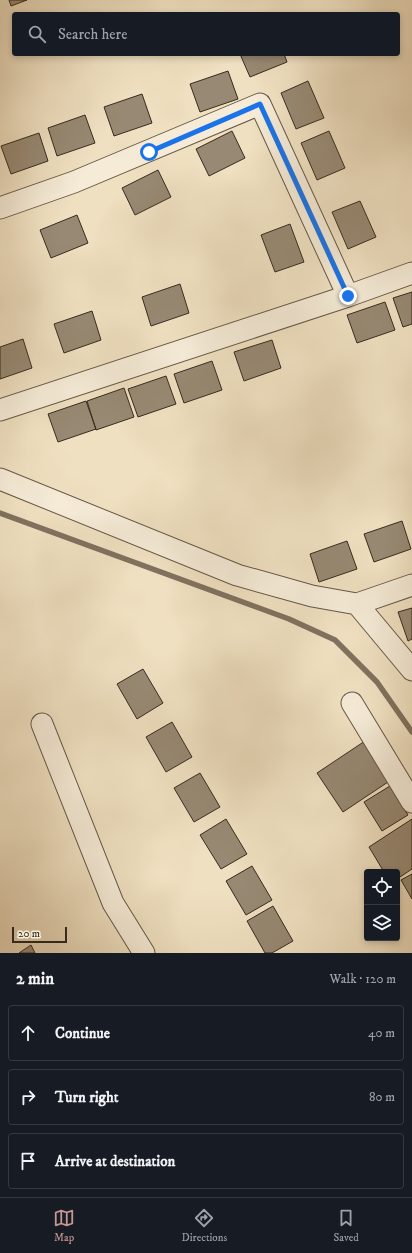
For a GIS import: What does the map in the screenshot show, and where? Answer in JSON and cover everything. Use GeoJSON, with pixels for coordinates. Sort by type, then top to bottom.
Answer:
{"type":"FeatureCollection","features":[{"type":"Feature","properties":{"kind":"street"},"geometry":{"type":"LineString","coordinates":[[0,208],[74,182],[149,152],[260,104],[348,296]]}},
{"type":"Feature","properties":{"kind":"street"},"geometry":{"type":"LineString","coordinates":[[0,410],[348,296],[412,273]]}},
{"type":"Feature","properties":{"kind":"street"},"geometry":{"type":"LineString","coordinates":[[0,479],[237,576],[312,596],[357,604],[412,584]]}},
{"type":"Feature","properties":{"kind":"street"},"geometry":{"type":"LineString","coordinates":[[357,604],[412,670]]}},
{"type":"Feature","properties":{"kind":"street"},"geometry":{"type":"LineString","coordinates":[[352,703],[412,802]]}},
{"type":"Feature","properties":{"kind":"street"},"geometry":{"type":"LineString","coordinates":[[42,724],[113,903],[144,953]]}},
{"type":"Feature","properties":{"kind":"building"},"geometry":{"type":"Polygon","coordinates":[[[9,0],[27,0],[11,6],[9,0]]]}},
{"type":"Feature","properties":{"kind":"building"},"geometry":{"type":"Polygon","coordinates":[[[241,56],[285,56],[287,62],[250,77],[241,56]]]}},
{"type":"Feature","properties":{"kind":"building"},"geometry":{"type":"Polygon","coordinates":[[[228,71],[238,99],[200,112],[190,84],[228,71]]]}},
{"type":"Feature","properties":{"kind":"building"},"geometry":{"type":"Polygon","coordinates":[[[308,81],[324,118],[296,129],[281,93],[308,81]]]}},
{"type":"Feature","properties":{"kind":"building"},"geometry":{"type":"Polygon","coordinates":[[[142,94],[152,123],[114,136],[104,107],[142,94]]]}},
{"type":"Feature","properties":{"kind":"building"},"geometry":{"type":"Polygon","coordinates":[[[85,115],[95,143],[57,156],[48,128],[85,115]]]}},
{"type":"Feature","properties":{"kind":"building"},"geometry":{"type":"Polygon","coordinates":[[[232,131],[245,158],[209,176],[196,149],[232,131]]]}},
{"type":"Feature","properties":{"kind":"building"},"geometry":{"type":"Polygon","coordinates":[[[329,131],[345,168],[317,180],[301,143],[329,131]]]}},
{"type":"Feature","properties":{"kind":"building"},"geometry":{"type":"Polygon","coordinates":[[[39,133],[48,161],[11,174],[1,146],[39,133]]]}},
{"type":"Feature","properties":{"kind":"building"},"geometry":{"type":"Polygon","coordinates":[[[158,170],[171,197],[135,215],[122,188],[158,170]]]}},
{"type":"Feature","properties":{"kind":"building"},"geometry":{"type":"Polygon","coordinates":[[[360,201],[376,237],[348,249],[332,212],[360,201]]]}},
{"type":"Feature","properties":{"kind":"building"},"geometry":{"type":"Polygon","coordinates":[[[77,215],[88,243],[51,258],[40,230],[77,215]]]}},
{"type":"Feature","properties":{"kind":"building"},"geometry":{"type":"Polygon","coordinates":[[[290,224],[304,262],[275,272],[261,235],[290,224]]]}},
{"type":"Feature","properties":{"kind":"building"},"geometry":{"type":"Polygon","coordinates":[[[180,284],[189,313],[151,326],[142,297],[180,284]]]}},
{"type":"Feature","properties":{"kind":"building"},"geometry":{"type":"Polygon","coordinates":[[[412,292],[412,324],[403,327],[393,298],[412,292]]]}},
{"type":"Feature","properties":{"kind":"building"},"geometry":{"type":"Polygon","coordinates":[[[385,302],[395,330],[357,343],[347,315],[385,302]]]}},
{"type":"Feature","properties":{"kind":"building"},"geometry":{"type":"Polygon","coordinates":[[[92,311],[101,340],[64,353],[54,324],[92,311]]]}},
{"type":"Feature","properties":{"kind":"building"},"geometry":{"type":"Polygon","coordinates":[[[23,339],[32,368],[0,379],[0,347],[23,339]]]}},
{"type":"Feature","properties":{"kind":"building"},"geometry":{"type":"Polygon","coordinates":[[[272,340],[281,368],[244,381],[234,352],[272,340]]]}},
{"type":"Feature","properties":{"kind":"building"},"geometry":{"type":"Polygon","coordinates":[[[212,361],[222,390],[184,403],[174,374],[212,361]]]}},
{"type":"Feature","properties":{"kind":"building"},"geometry":{"type":"Polygon","coordinates":[[[166,376],[176,404],[138,417],[128,389],[166,376]]]}},
{"type":"Feature","properties":{"kind":"building"},"geometry":{"type":"Polygon","coordinates":[[[124,388],[134,417],[96,430],[87,401],[124,388]]]}},
{"type":"Feature","properties":{"kind":"building"},"geometry":{"type":"Polygon","coordinates":[[[86,401],[96,429],[58,442],[48,414],[86,401]]]}},
{"type":"Feature","properties":{"kind":"building"},"geometry":{"type":"Polygon","coordinates":[[[402,521],[411,549],[374,562],[364,534],[402,521]]]}},
{"type":"Feature","properties":{"kind":"building"},"geometry":{"type":"Polygon","coordinates":[[[347,541],[357,569],[319,582],[310,554],[347,541]]]}},
{"type":"Feature","properties":{"kind":"building"},"geometry":{"type":"Polygon","coordinates":[[[412,608],[412,639],[408,641],[398,612],[412,608]]]}},
{"type":"Feature","properties":{"kind":"building"},"geometry":{"type":"Polygon","coordinates":[[[143,669],[163,703],[137,719],[117,684],[143,669]]]}},
{"type":"Feature","properties":{"kind":"building"},"geometry":{"type":"Polygon","coordinates":[[[172,722],[192,757],[166,772],[146,737],[172,722]]]}},
{"type":"Feature","properties":{"kind":"building"},"geometry":{"type":"Polygon","coordinates":[[[365,741],[391,780],[343,812],[317,773],[365,741]]]}},
{"type":"Feature","properties":{"kind":"building"},"geometry":{"type":"Polygon","coordinates":[[[200,773],[220,807],[194,822],[174,788],[200,773]]]}},
{"type":"Feature","properties":{"kind":"building"},"geometry":{"type":"Polygon","coordinates":[[[390,786],[408,815],[382,831],[364,802],[390,786]]]}},
{"type":"Feature","properties":{"kind":"building"},"geometry":{"type":"Polygon","coordinates":[[[226,819],[247,854],[221,869],[200,835],[226,819]]]}},
{"type":"Feature","properties":{"kind":"building"},"geometry":{"type":"Polygon","coordinates":[[[412,819],[412,869],[400,877],[400,869],[382,869],[369,847],[412,819]]]}},
{"type":"Feature","properties":{"kind":"building"},"geometry":{"type":"Polygon","coordinates":[[[252,866],[272,900],[246,915],[226,881],[252,866]]]}},
{"type":"Feature","properties":{"kind":"building"},"geometry":{"type":"Polygon","coordinates":[[[412,874],[412,899],[401,880],[412,874]]]}},
{"type":"Feature","properties":{"kind":"building"},"geometry":{"type":"Polygon","coordinates":[[[273,906],[293,941],[272,953],[265,953],[247,921],[273,906]]]}},
{"type":"Feature","properties":{"kind":"building"},"geometry":{"type":"Polygon","coordinates":[[[31,945],[35,953],[19,953],[31,945]]]}},
{"type":"Feature","properties":{"kind":"waterway"},"geometry":{"type":"LineString","coordinates":[[0,513],[289,619],[335,640],[377,682],[412,732]]}},
{"type":"Feature","properties":{"kind":"route"},"geometry":{"type":"LineString","coordinates":[[149,152],[260,104],[348,296]]}}]}
